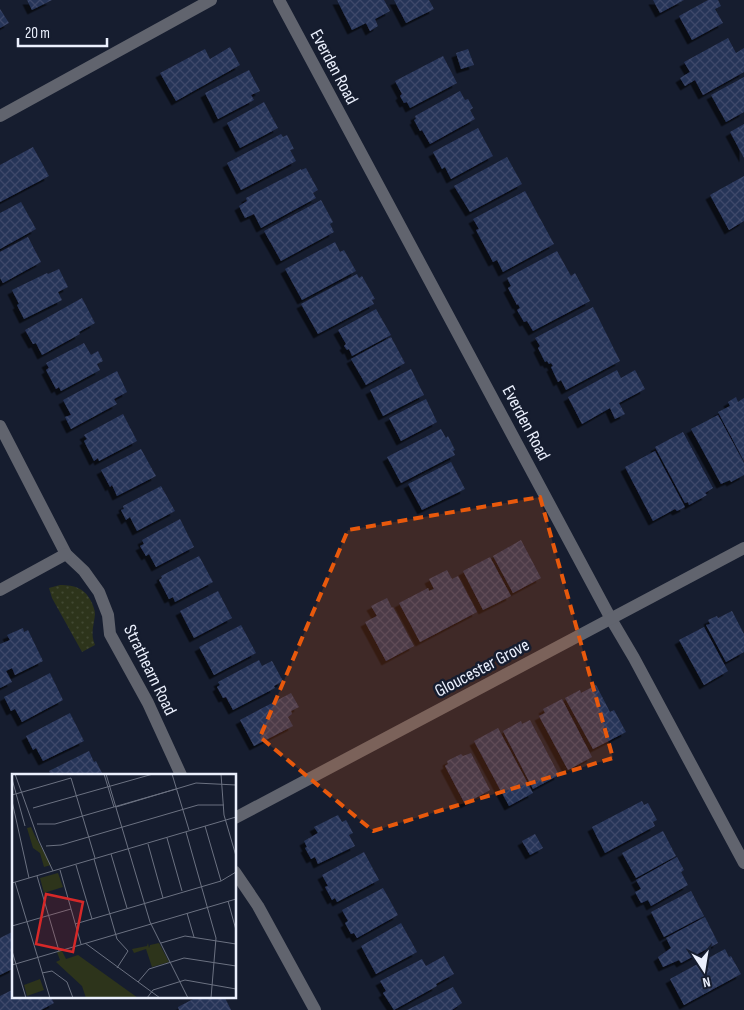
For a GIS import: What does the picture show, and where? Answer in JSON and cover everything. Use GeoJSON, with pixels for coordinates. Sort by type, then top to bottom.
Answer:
{"type":"FeatureCollection","features":[{"type":"Feature","properties":{"kind":"street"},"geometry":{"type":"LineString","coordinates":[[0,116],[211,0]]}},
{"type":"Feature","properties":{"kind":"street","name":"Everden Road"},"geometry":{"type":"LineString","coordinates":[[279,0],[744,863]]}},
{"type":"Feature","properties":{"kind":"street","name":"Strathearn Road"},"geometry":{"type":"LineString","coordinates":[[0,426],[66,554],[84,571],[99,592],[108,615],[110,634],[148,703],[181,774]]}},
{"type":"Feature","properties":{"kind":"street","name":"Gloucester Grove"},"geometry":{"type":"LineString","coordinates":[[236,817],[744,548]]}},
{"type":"Feature","properties":{"kind":"street"},"geometry":{"type":"LineString","coordinates":[[0,590],[66,554]]}},
{"type":"Feature","properties":{"kind":"street"},"geometry":{"type":"LineString","coordinates":[[236,873],[258,906],[315,1010]]}},
{"type":"Feature","properties":{"kind":"highlighted area"},"geometry":{"type":"Polygon","coordinates":[[[540,497],[613,758],[373,831],[260,737],[348,530],[540,497]]]}},
{"type":"Feature","properties":{"kind":"green space"},"geometry":{"type":"Polygon","coordinates":[[[60,585],[79,588],[89,598],[94,608],[93,633],[95,645],[82,652],[52,598],[49,588],[60,585]]]}},
{"type":"Feature","properties":{"kind":"building"},"geometry":{"type":"Polygon","coordinates":[[[27,0],[52,0],[32,10],[27,0]]]}},
{"type":"Feature","properties":{"kind":"building"},"geometry":{"type":"Polygon","coordinates":[[[337,0],[384,0],[390,11],[375,19],[378,26],[370,31],[366,23],[352,30],[337,0]]]}},
{"type":"Feature","properties":{"kind":"building"},"geometry":{"type":"Polygon","coordinates":[[[394,0],[429,0],[434,9],[406,23],[394,0]]]}},
{"type":"Feature","properties":{"kind":"building"},"geometry":{"type":"Polygon","coordinates":[[[653,0],[684,0],[660,13],[653,0]]]}},
{"type":"Feature","properties":{"kind":"building"},"geometry":{"type":"Polygon","coordinates":[[[708,0],[718,0],[721,6],[715,9],[723,23],[692,40],[679,16],[708,0]]]}},
{"type":"Feature","properties":{"kind":"building"},"geometry":{"type":"Polygon","coordinates":[[[0,9],[9,23],[0,28],[0,9]]]}},
{"type":"Feature","properties":{"kind":"building"},"geometry":{"type":"Polygon","coordinates":[[[728,38],[736,53],[744,48],[744,72],[703,95],[695,80],[685,86],[680,78],[690,72],[684,62],[728,38]]]}},
{"type":"Feature","properties":{"kind":"building"},"geometry":{"type":"Polygon","coordinates":[[[230,47],[240,65],[176,101],[160,73],[205,49],[210,59],[230,47]]]}},
{"type":"Feature","properties":{"kind":"building"},"geometry":{"type":"Polygon","coordinates":[[[468,49],[474,65],[461,69],[456,53],[468,49]]]}},
{"type":"Feature","properties":{"kind":"building"},"geometry":{"type":"Polygon","coordinates":[[[443,56],[457,83],[410,108],[407,102],[404,103],[400,96],[402,94],[395,81],[443,56]]]}},
{"type":"Feature","properties":{"kind":"building"},"geometry":{"type":"Polygon","coordinates":[[[249,70],[260,91],[251,95],[254,100],[218,119],[205,93],[249,70]]]}},
{"type":"Feature","properties":{"kind":"building"},"geometry":{"type":"Polygon","coordinates":[[[744,77],[744,112],[726,122],[711,95],[744,77]]]}},
{"type":"Feature","properties":{"kind":"building"},"geometry":{"type":"Polygon","coordinates":[[[460,91],[473,108],[470,110],[475,119],[430,144],[414,120],[416,119],[415,116],[460,91]]]}},
{"type":"Feature","properties":{"kind":"building"},"geometry":{"type":"Polygon","coordinates":[[[264,102],[278,128],[240,148],[227,123],[264,102]]]}},
{"type":"Feature","properties":{"kind":"building"},"geometry":{"type":"Polygon","coordinates":[[[744,124],[744,158],[730,132],[744,124]]]}},
{"type":"Feature","properties":{"kind":"building"},"geometry":{"type":"Polygon","coordinates":[[[478,128],[493,156],[451,179],[445,167],[442,169],[433,152],[478,128]]]}},
{"type":"Feature","properties":{"kind":"building"},"geometry":{"type":"Polygon","coordinates":[[[281,134],[283,137],[287,135],[294,149],[290,150],[296,161],[241,190],[227,163],[281,134]]]}},
{"type":"Feature","properties":{"kind":"building"},"geometry":{"type":"Polygon","coordinates":[[[33,147],[49,176],[0,202],[0,165],[33,147]]]}},
{"type":"Feature","properties":{"kind":"building"},"geometry":{"type":"Polygon","coordinates":[[[507,157],[522,184],[470,212],[454,186],[507,157]]]}},
{"type":"Feature","properties":{"kind":"building"},"geometry":{"type":"Polygon","coordinates":[[[306,168],[318,190],[313,193],[316,198],[261,228],[254,214],[245,218],[239,206],[247,201],[246,198],[306,168]]]}},
{"type":"Feature","properties":{"kind":"building"},"geometry":{"type":"Polygon","coordinates":[[[744,176],[744,221],[729,230],[710,195],[744,176]]]}},
{"type":"Feature","properties":{"kind":"building"},"geometry":{"type":"Polygon","coordinates":[[[525,191],[554,244],[503,272],[497,260],[493,262],[476,230],[479,229],[473,219],[525,191]]]}},
{"type":"Feature","properties":{"kind":"building"},"geometry":{"type":"Polygon","coordinates":[[[321,200],[333,222],[330,224],[334,232],[281,261],[264,231],[321,200]]]}},
{"type":"Feature","properties":{"kind":"building"},"geometry":{"type":"Polygon","coordinates":[[[21,202],[36,229],[0,249],[0,213],[21,202]]]}},
{"type":"Feature","properties":{"kind":"building"},"geometry":{"type":"Polygon","coordinates":[[[28,237],[41,262],[3,283],[0,278],[0,252],[28,237]]]}},
{"type":"Feature","properties":{"kind":"building"},"geometry":{"type":"Polygon","coordinates":[[[335,242],[340,252],[344,250],[356,271],[302,300],[285,269],[335,242]]]}},
{"type":"Feature","properties":{"kind":"building"},"geometry":{"type":"Polygon","coordinates":[[[557,251],[571,276],[575,273],[590,301],[533,331],[527,321],[524,322],[517,310],[520,308],[508,288],[511,286],[507,278],[557,251]]]}},
{"type":"Feature","properties":{"kind":"building"},"geometry":{"type":"Polygon","coordinates":[[[59,269],[68,287],[58,292],[62,300],[24,319],[12,290],[59,269]]]}},
{"type":"Feature","properties":{"kind":"building"},"geometry":{"type":"Polygon","coordinates":[[[357,274],[359,278],[362,276],[375,299],[372,300],[374,304],[318,334],[301,304],[357,274]]]}},
{"type":"Feature","properties":{"kind":"building"},"geometry":{"type":"Polygon","coordinates":[[[82,298],[95,323],[79,332],[80,334],[42,355],[36,343],[33,344],[25,330],[82,298]]]}},
{"type":"Feature","properties":{"kind":"building"},"geometry":{"type":"Polygon","coordinates":[[[593,307],[620,361],[566,390],[561,380],[558,382],[551,363],[545,362],[538,348],[540,346],[535,338],[593,307]]]}},
{"type":"Feature","properties":{"kind":"building"},"geometry":{"type":"Polygon","coordinates":[[[376,309],[391,335],[352,356],[349,349],[347,350],[344,346],[346,344],[338,330],[376,309]]]}},
{"type":"Feature","properties":{"kind":"building"},"geometry":{"type":"Polygon","coordinates":[[[391,337],[405,363],[366,385],[351,359],[391,337]]]}},
{"type":"Feature","properties":{"kind":"building"},"geometry":{"type":"Polygon","coordinates":[[[84,343],[91,355],[98,351],[103,361],[97,364],[100,370],[61,391],[59,387],[56,389],[46,370],[49,368],[46,363],[84,343]]]}},
{"type":"Feature","properties":{"kind":"building"},"geometry":{"type":"Polygon","coordinates":[[[411,369],[424,395],[383,416],[370,390],[411,369]]]}},
{"type":"Feature","properties":{"kind":"building"},"geometry":{"type":"Polygon","coordinates":[[[617,370],[621,378],[635,370],[645,389],[619,403],[625,414],[615,419],[610,408],[582,424],[568,397],[617,370]]]}},
{"type":"Feature","properties":{"kind":"building"},"geometry":{"type":"Polygon","coordinates":[[[117,371],[127,392],[114,399],[117,404],[71,429],[65,417],[71,415],[63,400],[117,371]]]}},
{"type":"Feature","properties":{"kind":"building"},"geometry":{"type":"Polygon","coordinates":[[[736,397],[738,402],[744,398],[744,461],[718,412],[730,406],[728,402],[736,397]]]}},
{"type":"Feature","properties":{"kind":"building"},"geometry":{"type":"Polygon","coordinates":[[[426,399],[437,422],[401,441],[389,418],[426,399]]]}},
{"type":"Feature","properties":{"kind":"building"},"geometry":{"type":"Polygon","coordinates":[[[123,414],[137,441],[99,461],[98,458],[94,461],[84,441],[87,439],[84,435],[123,414]]]}},
{"type":"Feature","properties":{"kind":"building"},"geometry":{"type":"Polygon","coordinates":[[[718,415],[744,463],[744,475],[731,482],[730,480],[721,484],[691,429],[718,415]]]}},
{"type":"Feature","properties":{"kind":"building"},"geometry":{"type":"Polygon","coordinates":[[[441,429],[446,438],[448,436],[455,450],[453,451],[455,455],[401,483],[387,457],[441,429]]]}},
{"type":"Feature","properties":{"kind":"building"},"geometry":{"type":"Polygon","coordinates":[[[683,432],[713,488],[705,493],[707,495],[689,505],[688,502],[685,503],[655,447],[683,432]]]}},
{"type":"Feature","properties":{"kind":"building"},"geometry":{"type":"Polygon","coordinates":[[[141,449],[156,476],[117,496],[112,485],[110,487],[101,470],[141,449]]]}},
{"type":"Feature","properties":{"kind":"building"},"geometry":{"type":"Polygon","coordinates":[[[655,451],[685,507],[677,511],[675,509],[653,521],[625,467],[655,451]]]}},
{"type":"Feature","properties":{"kind":"building"},"geometry":{"type":"Polygon","coordinates":[[[451,462],[465,489],[422,510],[408,484],[451,462]]]}},
{"type":"Feature","properties":{"kind":"building"},"geometry":{"type":"Polygon","coordinates":[[[161,486],[175,511],[137,531],[130,517],[126,520],[121,510],[124,509],[123,506],[161,486]]]}},
{"type":"Feature","properties":{"kind":"building"},"geometry":{"type":"Polygon","coordinates":[[[180,519],[194,547],[156,567],[149,554],[146,556],[140,546],[144,544],[142,540],[180,519]]]}},
{"type":"Feature","properties":{"kind":"building"},"geometry":{"type":"Polygon","coordinates":[[[521,540],[541,578],[513,593],[493,556],[521,540]]]}},
{"type":"Feature","properties":{"kind":"building"},"geometry":{"type":"Polygon","coordinates":[[[199,556],[213,582],[175,602],[173,597],[169,599],[159,580],[162,578],[161,576],[199,556]]]}},
{"type":"Feature","properties":{"kind":"building"},"geometry":{"type":"Polygon","coordinates":[[[490,557],[511,596],[483,610],[463,571],[490,557]]]}},
{"type":"Feature","properties":{"kind":"building"},"geometry":{"type":"Polygon","coordinates":[[[447,570],[452,579],[458,576],[477,612],[420,642],[399,603],[428,588],[429,591],[434,589],[429,579],[447,570]]]}},
{"type":"Feature","properties":{"kind":"building"},"geometry":{"type":"Polygon","coordinates":[[[218,591],[232,618],[194,638],[180,611],[218,591]]]}},
{"type":"Feature","properties":{"kind":"building"},"geometry":{"type":"Polygon","coordinates":[[[387,598],[414,646],[386,661],[365,622],[377,616],[371,606],[387,598]]]}},
{"type":"Feature","properties":{"kind":"building"},"geometry":{"type":"Polygon","coordinates":[[[732,611],[744,634],[744,652],[726,662],[706,625],[710,624],[708,620],[717,616],[718,618],[732,611]]]}},
{"type":"Feature","properties":{"kind":"building"},"geometry":{"type":"Polygon","coordinates":[[[241,625],[256,653],[214,675],[199,647],[241,625]]]}},
{"type":"Feature","properties":{"kind":"building"},"geometry":{"type":"Polygon","coordinates":[[[704,627],[728,671],[704,685],[679,640],[704,627]]]}},
{"type":"Feature","properties":{"kind":"building"},"geometry":{"type":"Polygon","coordinates":[[[23,628],[24,632],[28,630],[43,661],[15,675],[12,668],[6,671],[12,682],[0,688],[0,644],[10,640],[7,635],[23,628]]]}},
{"type":"Feature","properties":{"kind":"building"},"geometry":{"type":"Polygon","coordinates":[[[259,660],[262,666],[272,661],[283,681],[274,686],[275,688],[233,710],[226,697],[223,698],[217,687],[220,685],[218,682],[259,660]]]}},
{"type":"Feature","properties":{"kind":"building"},"geometry":{"type":"Polygon","coordinates":[[[50,673],[63,700],[22,722],[15,709],[11,711],[4,697],[50,673]]]}},
{"type":"Feature","properties":{"kind":"building"},"geometry":{"type":"Polygon","coordinates":[[[596,685],[610,712],[614,710],[626,732],[593,749],[565,698],[580,690],[581,693],[596,685]]]}},
{"type":"Feature","properties":{"kind":"building"},"geometry":{"type":"Polygon","coordinates":[[[291,693],[299,707],[291,711],[292,714],[288,717],[293,726],[254,746],[240,720],[291,693]]]}},
{"type":"Feature","properties":{"kind":"building"},"geometry":{"type":"Polygon","coordinates":[[[562,699],[592,757],[568,770],[539,716],[545,713],[543,709],[562,699]]]}},
{"type":"Feature","properties":{"kind":"building"},"geometry":{"type":"Polygon","coordinates":[[[70,713],[84,741],[43,761],[36,748],[33,750],[26,736],[70,713]]]}},
{"type":"Feature","properties":{"kind":"building"},"geometry":{"type":"Polygon","coordinates":[[[530,720],[559,775],[533,789],[503,731],[521,721],[522,724],[530,720]]]}},
{"type":"Feature","properties":{"kind":"building"},"geometry":{"type":"Polygon","coordinates":[[[498,728],[533,793],[509,806],[474,741],[498,728]]]}},
{"type":"Feature","properties":{"kind":"building"},"geometry":{"type":"Polygon","coordinates":[[[89,751],[102,774],[50,774],[49,771],[89,751]]]}},
{"type":"Feature","properties":{"kind":"building"},"geometry":{"type":"Polygon","coordinates":[[[471,753],[490,790],[465,804],[445,766],[448,764],[447,761],[461,754],[463,756],[471,753]]]}},
{"type":"Feature","properties":{"kind":"building"},"geometry":{"type":"Polygon","coordinates":[[[642,801],[644,805],[648,803],[657,820],[653,822],[655,826],[605,853],[592,827],[642,801]]]}},
{"type":"Feature","properties":{"kind":"building"},"geometry":{"type":"Polygon","coordinates":[[[338,815],[342,822],[346,820],[353,833],[349,835],[355,846],[318,864],[315,857],[311,859],[305,848],[307,847],[304,841],[318,833],[314,827],[338,815]]]}},
{"type":"Feature","properties":{"kind":"building"},"geometry":{"type":"Polygon","coordinates":[[[663,831],[676,856],[636,878],[622,853],[663,831]]]}},
{"type":"Feature","properties":{"kind":"building"},"geometry":{"type":"Polygon","coordinates":[[[535,834],[543,848],[530,855],[522,841],[535,834]]]}},
{"type":"Feature","properties":{"kind":"building"},"geometry":{"type":"Polygon","coordinates":[[[364,852],[379,880],[337,902],[335,898],[332,900],[325,887],[328,886],[322,875],[364,852]]]}},
{"type":"Feature","properties":{"kind":"building"},"geometry":{"type":"Polygon","coordinates":[[[677,857],[684,870],[681,872],[688,885],[651,906],[648,900],[641,903],[635,892],[641,889],[636,880],[677,857]]]}},
{"type":"Feature","properties":{"kind":"building"},"geometry":{"type":"Polygon","coordinates":[[[383,888],[398,915],[357,938],[354,933],[351,934],[345,923],[348,921],[342,910],[383,888]]]}},
{"type":"Feature","properties":{"kind":"building"},"geometry":{"type":"Polygon","coordinates":[[[691,891],[704,916],[664,937],[651,912],[691,891]]]}},
{"type":"Feature","properties":{"kind":"building"},"geometry":{"type":"Polygon","coordinates":[[[705,917],[718,943],[681,963],[679,960],[663,967],[658,957],[671,948],[666,938],[705,917]]]}},
{"type":"Feature","properties":{"kind":"building"},"geometry":{"type":"Polygon","coordinates":[[[401,923],[417,952],[376,974],[361,946],[401,923]]]}},
{"type":"Feature","properties":{"kind":"building"},"geometry":{"type":"Polygon","coordinates":[[[12,932],[12,969],[0,975],[0,938],[12,932]]]}},
{"type":"Feature","properties":{"kind":"building"},"geometry":{"type":"Polygon","coordinates":[[[725,949],[741,974],[684,1005],[670,979],[725,949]]]}},
{"type":"Feature","properties":{"kind":"building"},"geometry":{"type":"Polygon","coordinates":[[[444,956],[454,974],[436,984],[437,986],[394,1010],[383,993],[386,991],[380,981],[422,959],[426,966],[444,956]]]}},
{"type":"Feature","properties":{"kind":"building"},"geometry":{"type":"Polygon","coordinates":[[[453,987],[462,1003],[452,1010],[407,1010],[453,987]]]}},
{"type":"Feature","properties":{"kind":"building"},"geometry":{"type":"Polygon","coordinates":[[[12,990],[12,998],[51,998],[54,1003],[41,1010],[0,1010],[0,996],[12,990]]]}},
{"type":"Feature","properties":{"kind":"building"},"geometry":{"type":"Polygon","coordinates":[[[195,998],[225,998],[231,1010],[179,1010],[178,1007],[195,998]]]}}]}
